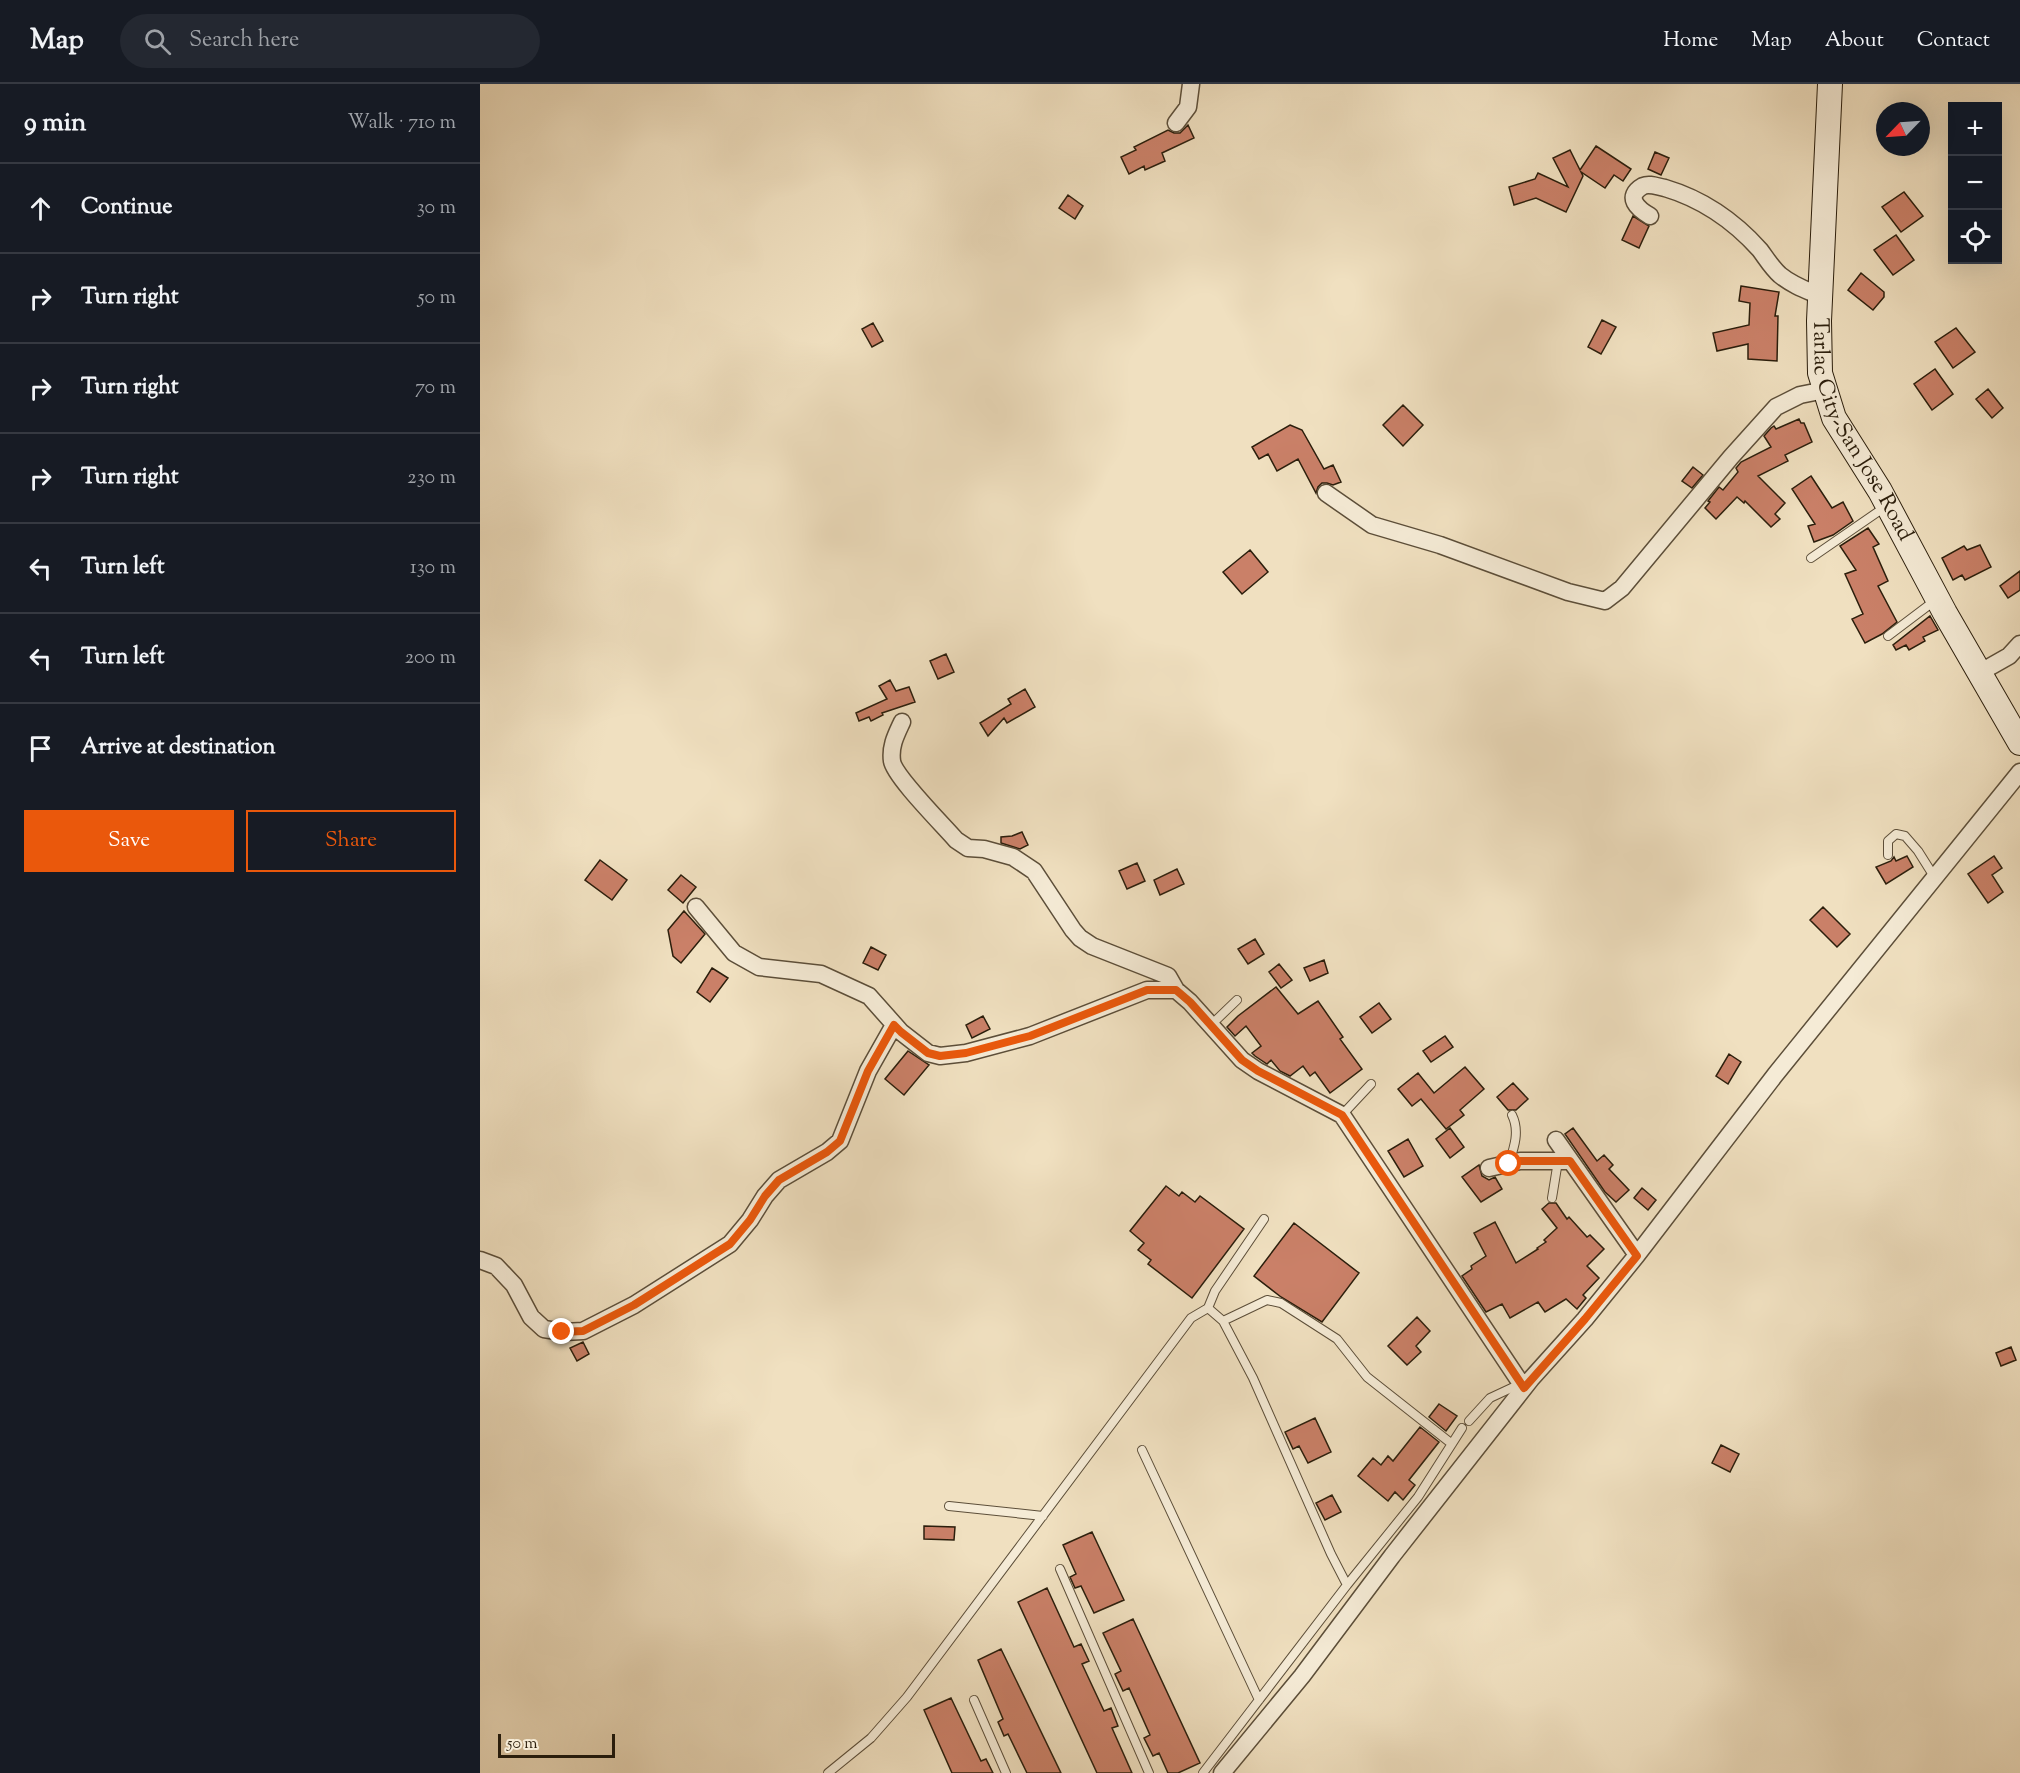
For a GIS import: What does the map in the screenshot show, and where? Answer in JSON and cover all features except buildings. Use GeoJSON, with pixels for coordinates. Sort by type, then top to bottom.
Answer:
{"type":"FeatureCollection","features":[{"type":"Feature","properties":{"kind":"main road","name":"Tarlac City-San Jose Road"},"geometry":{"type":"LineString","coordinates":[[1830,84],[1820,296],[1820,373],[1834,418],[1887,505],[1937,599],[2020,743]]}},
{"type":"Feature","properties":{"kind":"street"},"geometry":{"type":"LineString","coordinates":[[1176,123],[1188,107],[1191,84]]}},
{"type":"Feature","properties":{"kind":"street"},"geometry":{"type":"LineString","coordinates":[[1650,216],[1637,208],[1634,201],[1635,195],[1643,186],[1651,184],[1677,192],[1720,213],[1758,249],[1779,274],[1796,286],[1820,296]]}},
{"type":"Feature","properties":{"kind":"street"},"geometry":{"type":"LineString","coordinates":[[1326,493],[1372,525],[1440,545],[1568,592],[1605,601],[1622,588],[1731,457],[1776,407],[1800,395],[1825,390]]}},
{"type":"Feature","properties":{"kind":"street"},"geometry":{"type":"LineString","coordinates":[[1979,673],[2009,656],[2020,644]]}},
{"type":"Feature","properties":{"kind":"street"},"geometry":{"type":"LineString","coordinates":[[902,722],[891,744],[892,764],[956,840],[968,848],[984,849],[1013,857],[1034,871],[1080,938],[1092,946],[1168,976],[1176,990],[1190,1002],[1242,1060],[1258,1071],[1342,1115],[1522,1386]]}},
{"type":"Feature","properties":{"kind":"street"},"geometry":{"type":"LineString","coordinates":[[1222,1773],[1302,1676],[1522,1386],[1585,1319],[1637,1256],[1775,1075],[2020,772]]}},
{"type":"Feature","properties":{"kind":"street"},"geometry":{"type":"LineString","coordinates":[[696,907],[734,953],[759,967],[821,974],[869,996],[901,1032],[928,1053],[940,1056],[966,1053],[1030,1036],[1147,990],[1176,990]]}},
{"type":"Feature","properties":{"kind":"street"},"geometry":{"type":"LineString","coordinates":[[480,1260],[496,1266],[514,1285],[531,1317],[544,1329],[562,1332],[583,1331],[634,1305],[730,1244],[779,1180],[827,1152],[840,1141],[868,1071],[894,1025]]}},
{"type":"Feature","properties":{"kind":"street"},"geometry":{"type":"LineString","coordinates":[[1556,1140],[1564,1161],[1637,1256]]}},
{"type":"Feature","properties":{"kind":"street"},"geometry":{"type":"LineString","coordinates":[[1489,1168],[1520,1161],[1564,1161]]}},
{"type":"Feature","properties":{"kind":"lane"},"geometry":{"type":"LineString","coordinates":[[1811,558],[1887,505]]}},
{"type":"Feature","properties":{"kind":"lane"},"geometry":{"type":"LineString","coordinates":[[1888,636],[1937,599]]}},
{"type":"Feature","properties":{"kind":"lane"},"geometry":{"type":"LineString","coordinates":[[1888,855],[1888,841],[1896,834],[1905,836],[1936,878]]}},
{"type":"Feature","properties":{"kind":"lane"},"geometry":{"type":"LineString","coordinates":[[1211,1025],[1237,1000]]}},
{"type":"Feature","properties":{"kind":"lane"},"geometry":{"type":"LineString","coordinates":[[1342,1115],[1371,1084]]}},
{"type":"Feature","properties":{"kind":"lane"},"geometry":{"type":"LineString","coordinates":[[1509,1164],[1516,1143],[1515,1122],[1512,1115]]}},
{"type":"Feature","properties":{"kind":"lane"},"geometry":{"type":"LineString","coordinates":[[1552,1198],[1564,1161]]}},
{"type":"Feature","properties":{"kind":"lane"},"geometry":{"type":"LineString","coordinates":[[828,1773],[871,1738],[907,1697],[1191,1318],[1208,1308],[1215,1291],[1264,1219]]}},
{"type":"Feature","properties":{"kind":"lane"},"geometry":{"type":"LineString","coordinates":[[1223,1321],[1267,1300],[1281,1303],[1337,1339],[1367,1377],[1452,1444]]}},
{"type":"Feature","properties":{"kind":"lane"},"geometry":{"type":"LineString","coordinates":[[1208,1308],[1223,1321],[1253,1378],[1347,1585]]}},
{"type":"Feature","properties":{"kind":"lane"},"geometry":{"type":"LineString","coordinates":[[1469,1421],[1490,1398],[1522,1386]]}},
{"type":"Feature","properties":{"kind":"lane"},"geometry":{"type":"LineString","coordinates":[[1203,1773],[1347,1585],[1418,1497],[1462,1428]]}},
{"type":"Feature","properties":{"kind":"lane"},"geometry":{"type":"LineString","coordinates":[[1142,1450],[1259,1700]]}},
{"type":"Feature","properties":{"kind":"lane"},"geometry":{"type":"LineString","coordinates":[[949,1506],[1043,1516]]}},
{"type":"Feature","properties":{"kind":"lane"},"geometry":{"type":"LineString","coordinates":[[1060,1569],[1149,1773]]}},
{"type":"Feature","properties":{"kind":"lane"},"geometry":{"type":"LineString","coordinates":[[974,1700],[1006,1773]]}},
{"type":"Feature","properties":{"kind":"route"},"geometry":{"type":"LineString","coordinates":[[562,1332],[583,1331],[634,1305],[730,1244],[779,1180],[827,1152],[840,1141],[868,1071],[894,1025],[928,1053],[940,1056],[966,1053],[1030,1036],[1147,990],[1176,990],[1190,1002],[1242,1060],[1258,1071],[1342,1115],[1524,1388],[1637,1256],[1570,1161],[1520,1161],[1509,1164]]}}]}
